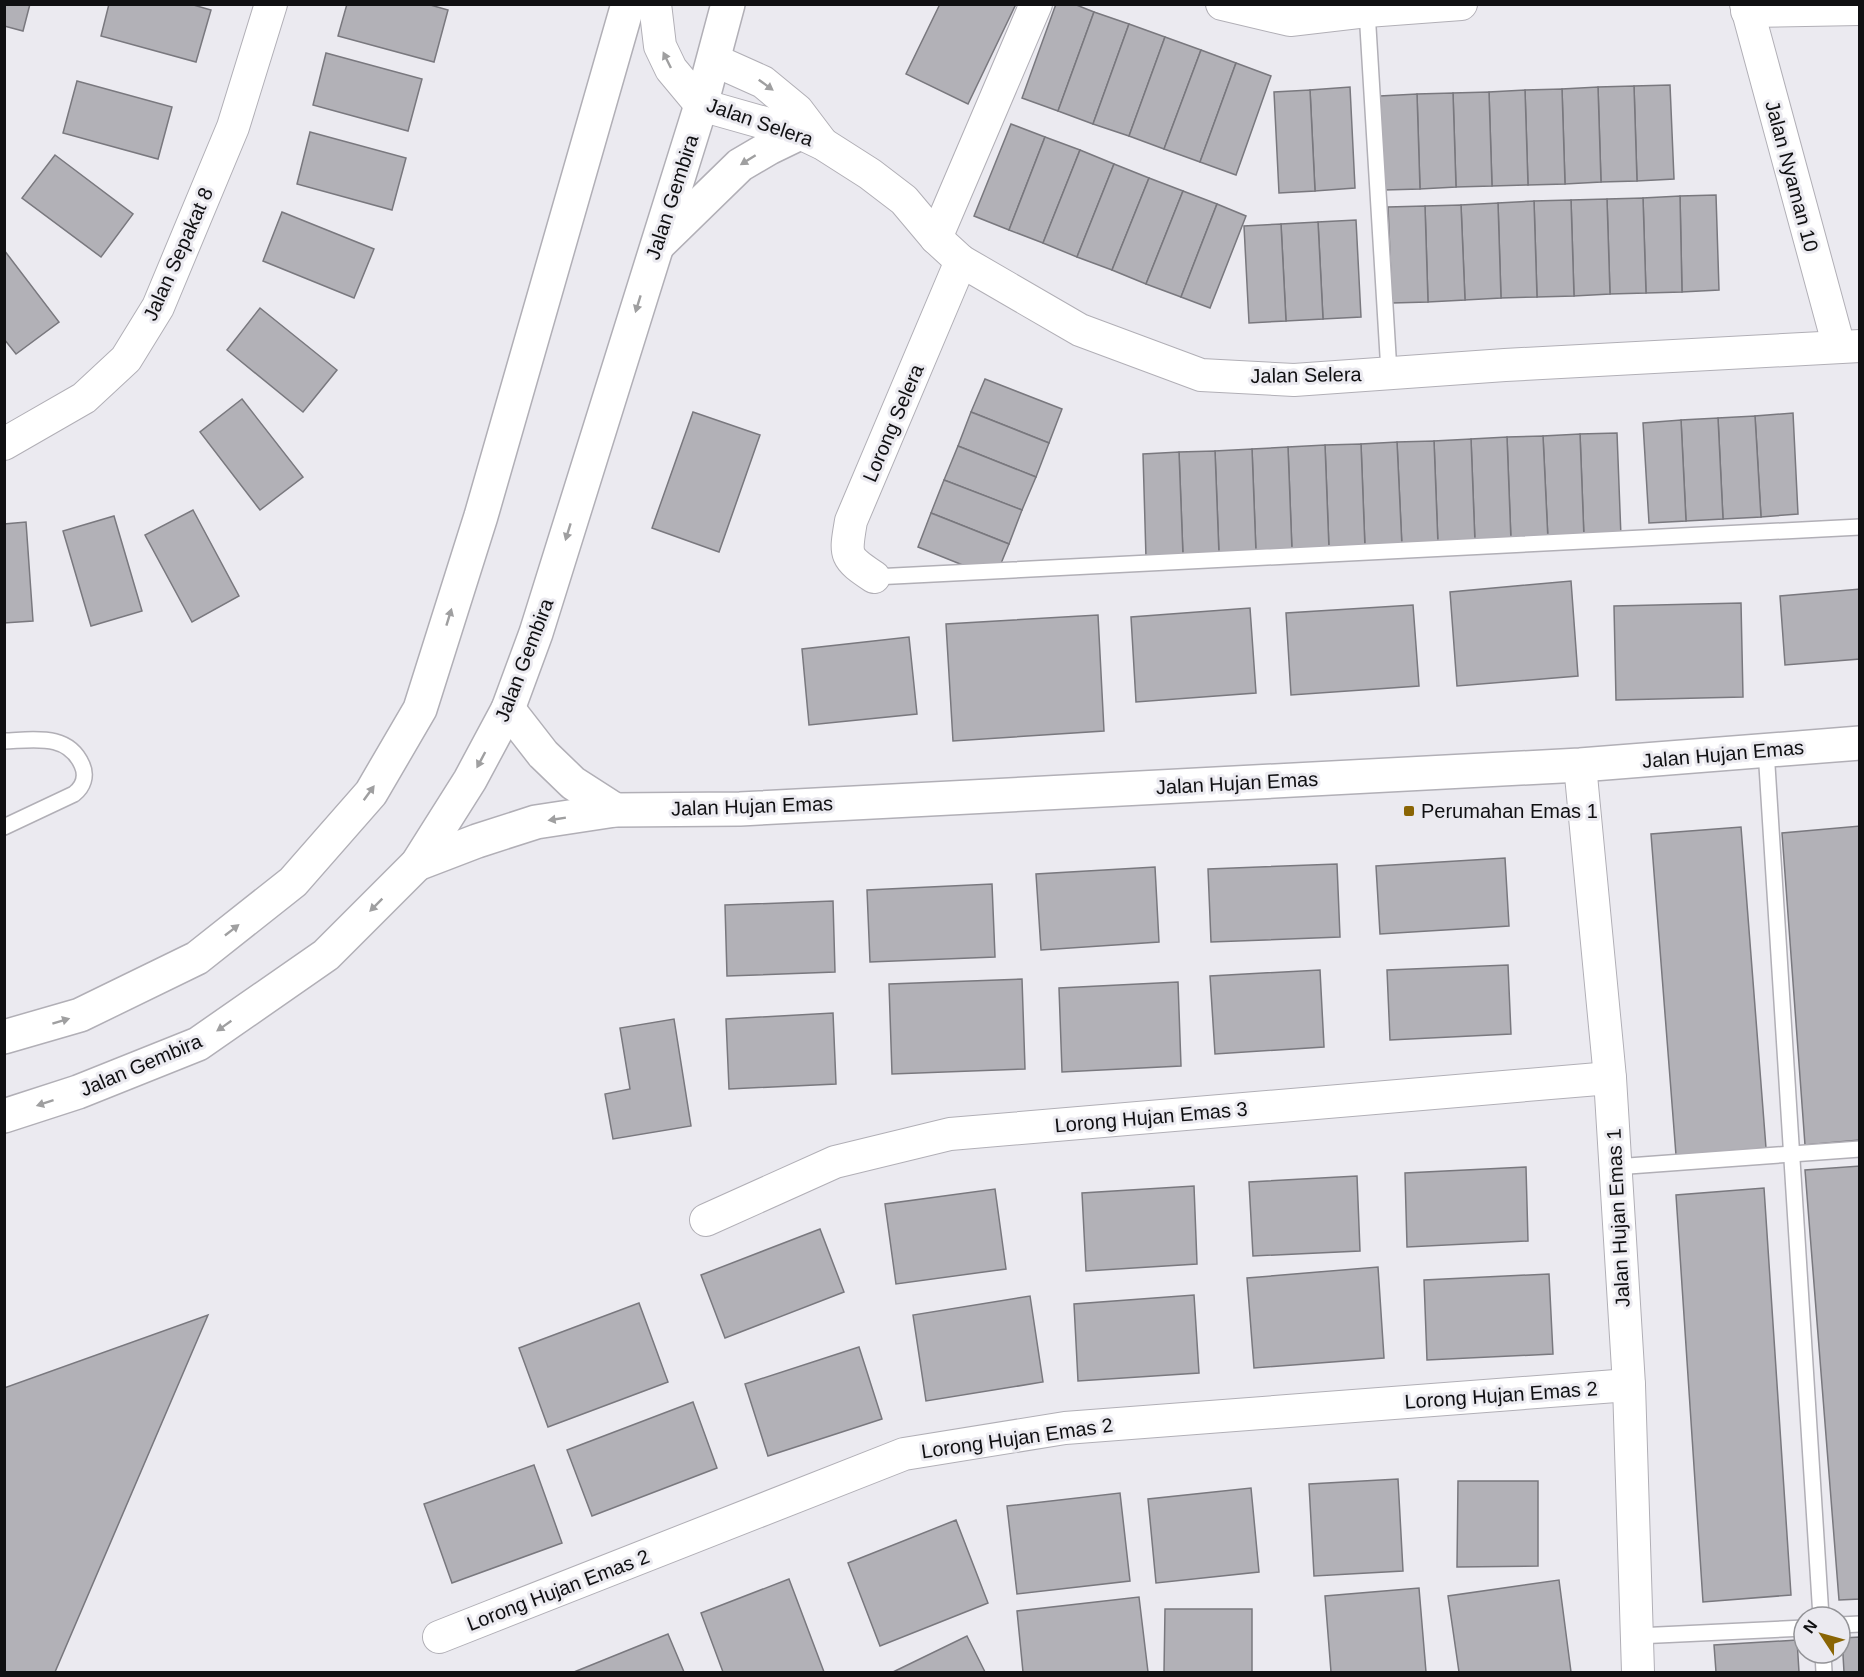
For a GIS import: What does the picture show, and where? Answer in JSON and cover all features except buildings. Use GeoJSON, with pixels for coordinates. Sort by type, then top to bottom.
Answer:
{"type":"FeatureCollection","features":[{"type":"Feature","properties":{"kind":"main road"},"geometry":{"type":"LineString","coordinates":[[4,1037],[80,1015],[197,958],[293,882],[371,793],[420,709],[481,516],[628,4]]}},
{"type":"Feature","properties":{"kind":"main road","name":"Jalan Gembira"},"geometry":{"type":"LineString","coordinates":[[4,1116],[78,1092],[198,1044],[326,955],[417,864],[471,780],[508,708],[555,574],[701,105],[728,4]]}},
{"type":"Feature","properties":{"kind":"main road"},"geometry":{"type":"LineString","coordinates":[[656,248],[740,165],[769,148],[811,139]]}},
{"type":"Feature","properties":{"kind":"main road"},"geometry":{"type":"LineString","coordinates":[[508,708],[543,754],[573,783],[615,810]]}},
{"type":"Feature","properties":{"kind":"main road","name":"Jalan Hujan Emas"},"geometry":{"type":"LineString","coordinates":[[417,864],[536,822],[615,810],[741,809],[1580,765],[1860,743]]}},
{"type":"Feature","properties":{"kind":"street","name":"Jalan Sepakat 8"},"geometry":{"type":"LineString","coordinates":[[4,444],[84,398],[126,359],[158,308],[233,127],[271,4]]}},
{"type":"Feature","properties":{"kind":"street","name":"Jalan Selera"},"geometry":{"type":"LineString","coordinates":[[655,4],[660,46],[671,69],[701,105],[811,139],[870,174],[903,200],[936,238],[961,261],[1080,330],[1201,375],[1294,380],[1389,372],[1849,347]]}},
{"type":"Feature","properties":{"kind":"street"},"geometry":{"type":"LineString","coordinates":[[936,238],[1036,4]]}},
{"type":"Feature","properties":{"kind":"street"},"geometry":{"type":"LineString","coordinates":[[1222,4],[1290,20],[1461,4]]}},
{"type":"Feature","properties":{"kind":"street"},"geometry":{"type":"LineString","coordinates":[[1746,8],[1860,9]]}},
{"type":"Feature","properties":{"kind":"street","name":"Jalan Nyaman 10"},"geometry":{"type":"LineString","coordinates":[[1746,8],[1849,347]]}},
{"type":"Feature","properties":{"kind":"street","name":"Jalan Selera"},"geometry":{"type":"LineString","coordinates":[[714,60],[763,81],[797,110],[811,139]]}},
{"type":"Feature","properties":{"kind":"street","name":"Lorong Selera"},"geometry":{"type":"LineString","coordinates":[[874,577],[853,563],[846,547],[851,521],[961,261]]}},
{"type":"Feature","properties":{"kind":"street","name":"Jalan Hujan Emas 1"},"geometry":{"type":"LineString","coordinates":[[1580,765],[1610,1077],[1629,1385],[1638,1672]]}},
{"type":"Feature","properties":{"kind":"street","name":"Lorong Hujan Emas 3"},"geometry":{"type":"LineString","coordinates":[[706,1220],[835,1162],[950,1134],[1610,1077]]}},
{"type":"Feature","properties":{"kind":"street","name":"Lorong Hujan Emas 2"},"geometry":{"type":"LineString","coordinates":[[438,1637],[904,1454],[1065,1428],[1629,1385]]}},
{"type":"Feature","properties":{"kind":"lane"},"geometry":{"type":"LineString","coordinates":[[1367,11],[1389,372]]}},
{"type":"Feature","properties":{"kind":"lane"},"geometry":{"type":"LineString","coordinates":[[874,577],[1860,527]]}},
{"type":"Feature","properties":{"kind":"lane"},"geometry":{"type":"LineString","coordinates":[[4,741],[47,740],[64,744],[77,755],[85,771],[80,789],[74,794],[4,827]]}},
{"type":"Feature","properties":{"kind":"lane"},"geometry":{"type":"LineString","coordinates":[[1766,750],[1820,1605]]}},
{"type":"Feature","properties":{"kind":"lane"},"geometry":{"type":"LineString","coordinates":[[1615,1167],[1860,1149]]}},
{"type":"Feature","properties":{"kind":"lane"},"geometry":{"type":"LineString","coordinates":[[1637,1636],[1792,1629]]}},
{"type":"Feature","properties":{"kind":"place","name":"Perumahan Emas 1"},"geometry":{"type":"Point","coordinates":[1409,811]}}]}
